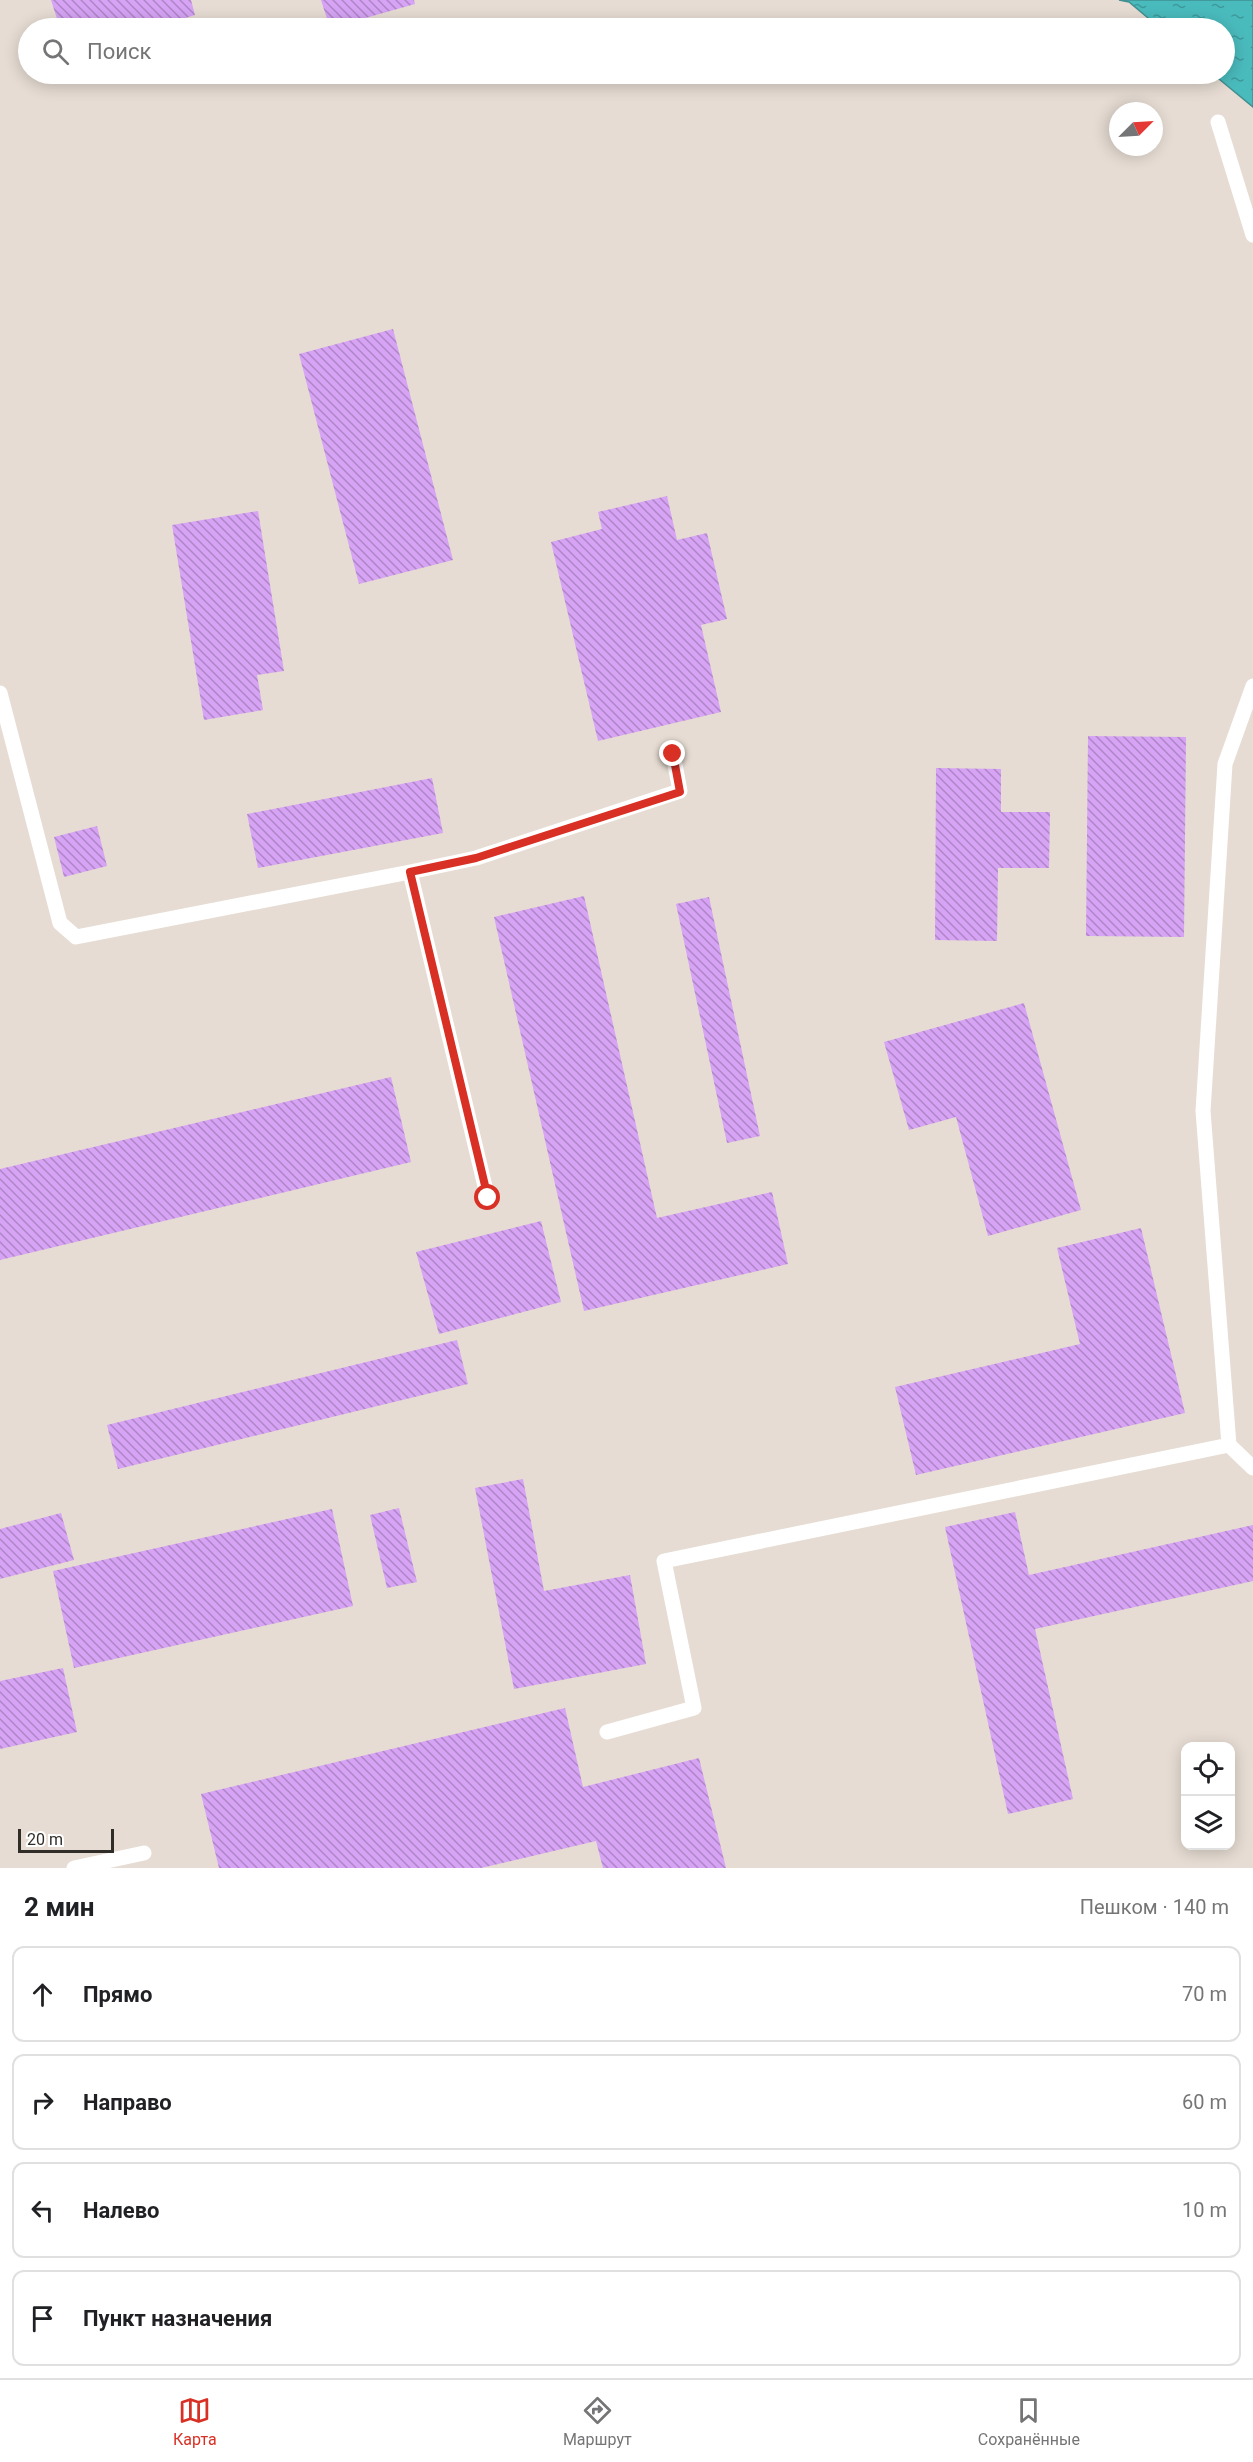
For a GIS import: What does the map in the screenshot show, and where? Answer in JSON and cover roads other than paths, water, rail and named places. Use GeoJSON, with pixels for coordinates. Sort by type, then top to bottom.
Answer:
{"type":"FeatureCollection","features":[{"type":"Feature","properties":{"kind":"lane"},"geometry":{"type":"LineString","coordinates":[[1218,122],[1253,236]]}},
{"type":"Feature","properties":{"kind":"lane"},"geometry":{"type":"LineString","coordinates":[[1253,686],[1225,764],[1203,1111],[1229,1445],[1253,1468]]}},
{"type":"Feature","properties":{"kind":"lane"},"geometry":{"type":"LineString","coordinates":[[0,693],[60,923],[76,937],[476,858],[680,792],[673,754]]}},
{"type":"Feature","properties":{"kind":"lane"},"geometry":{"type":"LineString","coordinates":[[410,872],[488,1198]]}},
{"type":"Feature","properties":{"kind":"lane"},"geometry":{"type":"LineString","coordinates":[[607,1732],[694,1708],[664,1561],[1229,1445]]}},
{"type":"Feature","properties":{"kind":"lane"},"geometry":{"type":"LineString","coordinates":[[74,1868],[144,1853]]}},
{"type":"Feature","properties":{"kind":"water"},"geometry":{"type":"Polygon","coordinates":[[[1119,0],[1253,0],[1253,107],[1225,84],[1235,84],[1235,18],[1148,18],[1129,2],[1119,0]]]}}]}
